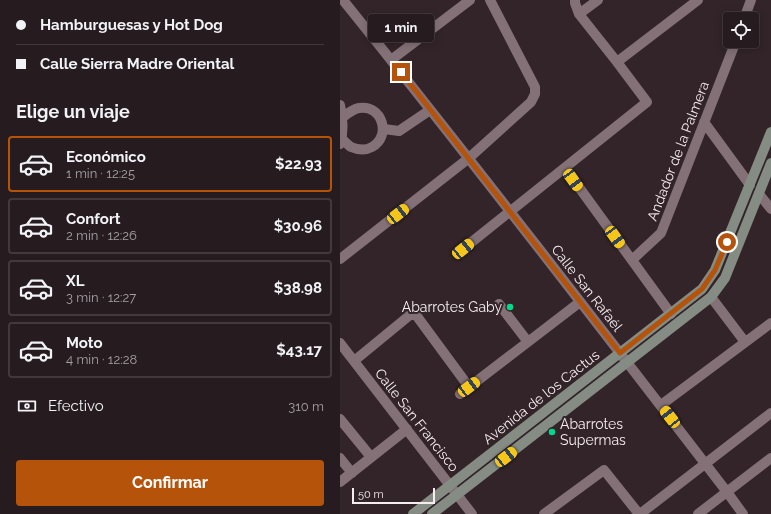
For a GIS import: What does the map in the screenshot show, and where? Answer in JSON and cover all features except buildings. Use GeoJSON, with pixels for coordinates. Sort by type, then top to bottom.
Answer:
{"type":"FeatureCollection","features":[{"type":"Feature","properties":{"kind":"street"},"geometry":{"type":"LineString","coordinates":[[391,60],[470,0]]}},
{"type":"Feature","properties":{"kind":"street"},"geometry":{"type":"LineString","coordinates":[[340,259],[469,158],[531,102],[535,94],[535,86],[490,0]]}},
{"type":"Feature","properties":{"kind":"street"},"geometry":{"type":"LineString","coordinates":[[463,249],[647,102],[579,14],[575,3],[576,0]]}},
{"type":"Feature","properties":{"kind":"street"},"geometry":{"type":"LineString","coordinates":[[579,14],[598,0]]}},
{"type":"Feature","properties":{"kind":"street"},"geometry":{"type":"LineString","coordinates":[[617,62],[698,0]]}},
{"type":"Feature","properties":{"kind":"street"},"geometry":{"type":"LineString","coordinates":[[747,12],[752,0]]}},
{"type":"Feature","properties":{"kind":"street","name":"Calle San Rafaél"},"geometry":{"type":"LineString","coordinates":[[348,2],[391,60],[469,158],[743,514]]}},
{"type":"Feature","properties":{"kind":"street","name":"Andador de la Palmera"},"geometry":{"type":"LineString","coordinates":[[632,260],[661,233],[733,48]]}},
{"type":"Feature","properties":{"kind":"street"},"geometry":{"type":"LineString","coordinates":[[340,105],[343,117],[341,142],[359,150],[368,149],[376,145],[382,138],[384,129],[382,120],[376,113],[369,109],[360,108],[351,111],[343,117]]}},
{"type":"Feature","properties":{"kind":"street"},"geometry":{"type":"LineString","coordinates":[[384,129],[399,131],[430,110]]}},
{"type":"Feature","properties":{"kind":"street"},"geometry":{"type":"LineString","coordinates":[[704,122],[750,185]]}},
{"type":"Feature","properties":{"kind":"street","name":"Avenida de los Cactus"},"geometry":{"type":"LineString","coordinates":[[413,514],[702,289],[715,270],[750,185],[768,148],[771,132]]}},
{"type":"Feature","properties":{"kind":"street","name":"Avenida de los Cactus"},"geometry":{"type":"LineString","coordinates":[[432,514],[711,297],[725,278],[771,164]]}},
{"type":"Feature","properties":{"kind":"street"},"geometry":{"type":"LineString","coordinates":[[565,168],[671,314]]}},
{"type":"Feature","properties":{"kind":"street"},"geometry":{"type":"LineString","coordinates":[[759,194],[771,209]]}},
{"type":"Feature","properties":{"kind":"street"},"geometry":{"type":"LineString","coordinates":[[711,297],[745,342]]}},
{"type":"Feature","properties":{"kind":"street"},"geometry":{"type":"LineString","coordinates":[[354,361],[410,316],[416,315],[464,391],[580,302]]}},
{"type":"Feature","properties":{"kind":"street"},"geometry":{"type":"LineString","coordinates":[[499,304],[528,342]]}},
{"type":"Feature","properties":{"kind":"street"},"geometry":{"type":"LineString","coordinates":[[660,405],[771,323]]}},
{"type":"Feature","properties":{"kind":"street","name":"Calle San Francisco"},"geometry":{"type":"LineString","coordinates":[[340,343],[472,514]]}},
{"type":"Feature","properties":{"kind":"street"},"geometry":{"type":"LineString","coordinates":[[544,514],[604,470],[640,514],[771,413]]}},
{"type":"Feature","properties":{"kind":"street"},"geometry":{"type":"LineString","coordinates":[[340,419],[371,457]]}},
{"type":"Feature","properties":{"kind":"street"},"geometry":{"type":"LineString","coordinates":[[340,482],[407,429]]}},
{"type":"Feature","properties":{"kind":"street"},"geometry":{"type":"LineString","coordinates":[[340,458],[352,473]]}},
{"type":"Feature","properties":{"kind":"street"},"geometry":{"type":"LineString","coordinates":[[698,514],[771,458]]}},
{"type":"Feature","properties":{"kind":"place","name":"Abarrotes Gaby"},"geometry":{"type":"Point","coordinates":[510,307]}},
{"type":"Feature","properties":{"kind":"place","name":"Abarrotes Supermas"},"geometry":{"type":"Point","coordinates":[552,432]}},
{"type":"Feature","properties":{"kind":"route"},"geometry":{"type":"LineString","coordinates":[[401,72],[620,353],[702,289],[715,270],[727,242]]}}]}
